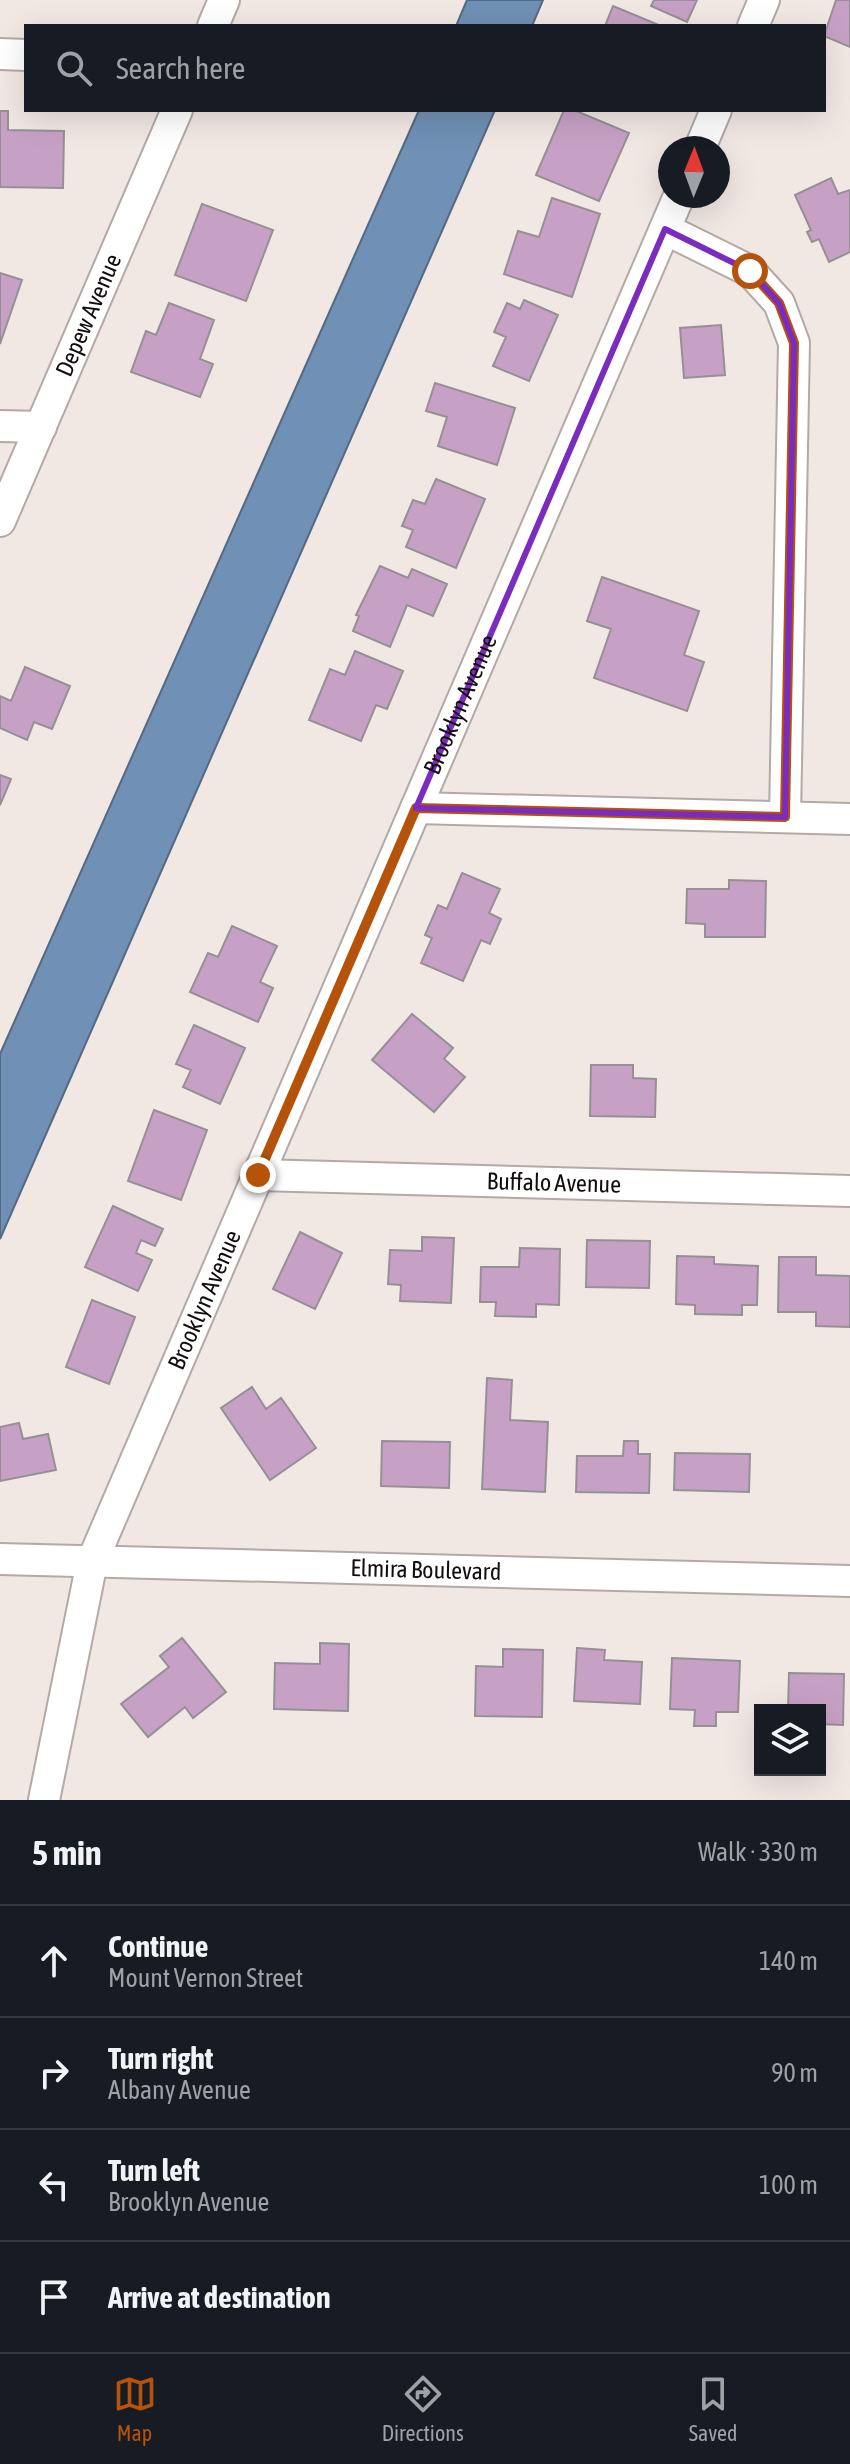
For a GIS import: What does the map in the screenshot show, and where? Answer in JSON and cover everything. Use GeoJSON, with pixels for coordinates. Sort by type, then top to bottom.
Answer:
{"type":"FeatureCollection","features":[{"type":"Feature","properties":{"kind":"street"},"geometry":{"type":"LineString","coordinates":[[214,24],[224,0]]}},
{"type":"Feature","properties":{"kind":"street"},"geometry":{"type":"LineString","coordinates":[[754,24],[764,0]]}},
{"type":"Feature","properties":{"kind":"street"},"geometry":{"type":"LineString","coordinates":[[0,54],[24,55]]}},
{"type":"Feature","properties":{"kind":"street","name":"Depew Avenue"},"geometry":{"type":"LineString","coordinates":[[0,521],[176,112]]}},
{"type":"Feature","properties":{"kind":"street"},"geometry":{"type":"LineString","coordinates":[[705,136],[715,112]]}},
{"type":"Feature","properties":{"kind":"street","name":"Brooklyn Avenue"},"geometry":{"type":"LineString","coordinates":[[44,1800],[92,1562],[674,208]]}},
{"type":"Feature","properties":{"kind":"street"},"geometry":{"type":"LineString","coordinates":[[665,229],[750,271],[779,303],[794,343],[785,817]]}},
{"type":"Feature","properties":{"kind":"street"},"geometry":{"type":"LineString","coordinates":[[0,426],[41,427]]}},
{"type":"Feature","properties":{"kind":"street"},"geometry":{"type":"LineString","coordinates":[[416,808],[850,819]]}},
{"type":"Feature","properties":{"kind":"street","name":"Buffalo Avenue"},"geometry":{"type":"LineString","coordinates":[[258,1175],[850,1191]]}},
{"type":"Feature","properties":{"kind":"street","name":"Elmira Boulevard"},"geometry":{"type":"LineString","coordinates":[[0,1559],[850,1581]]}},
{"type":"Feature","properties":{"kind":"highlighted area"},"geometry":{"type":"Polygon","coordinates":[[[665,229],[750,271],[779,303],[794,343],[785,817],[416,808],[665,229]]]}},
{"type":"Feature","properties":{"kind":"water"},"geometry":{"type":"Polygon","coordinates":[[[467,0],[543,0],[533,24],[457,24],[467,0]]]}},
{"type":"Feature","properties":{"kind":"water"},"geometry":{"type":"Polygon","coordinates":[[[418,112],[494,112],[0,1239],[0,1054],[418,112]]]}},
{"type":"Feature","properties":{"kind":"building"},"geometry":{"type":"Polygon","coordinates":[[[654,0],[697,0],[687,22],[651,6],[654,0]]]}},
{"type":"Feature","properties":{"kind":"building"},"geometry":{"type":"Polygon","coordinates":[[[836,0],[850,0],[850,47],[826,37],[836,0]]]}},
{"type":"Feature","properties":{"kind":"building"},"geometry":{"type":"Polygon","coordinates":[[[613,6],[656,24],[606,24],[613,6]]]}},
{"type":"Feature","properties":{"kind":"building"},"geometry":{"type":"Polygon","coordinates":[[[0,111],[8,111],[8,130],[64,131],[63,188],[0,187],[0,111]]]}},
{"type":"Feature","properties":{"kind":"building"},"geometry":{"type":"Polygon","coordinates":[[[563,112],[579,112],[629,133],[599,201],[536,175],[563,112]]]}},
{"type":"Feature","properties":{"kind":"building"},"geometry":{"type":"Polygon","coordinates":[[[831,178],[838,194],[850,190],[850,252],[829,262],[819,239],[812,242],[807,232],[811,230],[795,195],[831,178]]]}},
{"type":"Feature","properties":{"kind":"building"},"geometry":{"type":"Polygon","coordinates":[[[552,198],[600,214],[572,297],[504,274],[518,231],[539,237],[552,198]]]}},
{"type":"Feature","properties":{"kind":"building"},"geometry":{"type":"Polygon","coordinates":[[[202,204],[273,230],[246,301],[175,275],[202,204]]]}},
{"type":"Feature","properties":{"kind":"building"},"geometry":{"type":"Polygon","coordinates":[[[0,273],[22,280],[0,344],[0,273]]]}},
{"type":"Feature","properties":{"kind":"building"},"geometry":{"type":"Polygon","coordinates":[[[524,300],[558,315],[529,381],[493,366],[506,337],[494,332],[507,303],[520,309],[524,300]]]}},
{"type":"Feature","properties":{"kind":"building"},"geometry":{"type":"Polygon","coordinates":[[[169,303],[214,320],[200,359],[213,364],[200,397],[131,372],[146,331],[156,335],[169,303]]]}},
{"type":"Feature","properties":{"kind":"building"},"geometry":{"type":"Polygon","coordinates":[[[721,325],[725,375],[684,378],[680,328],[721,325]]]}},
{"type":"Feature","properties":{"kind":"building"},"geometry":{"type":"Polygon","coordinates":[[[435,383],[515,408],[497,465],[438,446],[447,417],[426,411],[435,383]]]}},
{"type":"Feature","properties":{"kind":"building"},"geometry":{"type":"Polygon","coordinates":[[[436,479],[485,499],[456,568],[406,547],[413,530],[402,526],[413,500],[425,504],[436,479]]]}},
{"type":"Feature","properties":{"kind":"building"},"geometry":{"type":"Polygon","coordinates":[[[380,566],[408,578],[412,569],[447,584],[433,616],[407,605],[390,647],[353,631],[359,616],[356,615],[380,566]]]}},
{"type":"Feature","properties":{"kind":"building"},"geometry":{"type":"Polygon","coordinates":[[[602,577],[699,611],[684,655],[704,662],[687,711],[594,678],[611,629],[587,621],[602,577]]]}},
{"type":"Feature","properties":{"kind":"building"},"geometry":{"type":"Polygon","coordinates":[[[355,651],[403,671],[387,709],[376,705],[361,741],[309,720],[330,669],[345,675],[355,651]]]}},
{"type":"Feature","properties":{"kind":"building"},"geometry":{"type":"Polygon","coordinates":[[[25,667],[70,686],[52,729],[34,722],[27,740],[0,728],[0,696],[11,701],[25,667]]]}},
{"type":"Feature","properties":{"kind":"building"},"geometry":{"type":"Polygon","coordinates":[[[0,775],[11,779],[0,805],[0,775]]]}},
{"type":"Feature","properties":{"kind":"building"},"geometry":{"type":"Polygon","coordinates":[[[462,873],[500,889],[489,913],[501,919],[490,944],[481,940],[463,981],[421,963],[432,938],[425,935],[438,905],[447,909],[462,873]]]}},
{"type":"Feature","properties":{"kind":"building"},"geometry":{"type":"Polygon","coordinates":[[[729,880],[766,881],[765,937],[705,937],[705,924],[686,923],[687,889],[729,889],[729,880]]]}},
{"type":"Feature","properties":{"kind":"building"},"geometry":{"type":"Polygon","coordinates":[[[232,926],[277,946],[260,982],[273,988],[258,1022],[190,992],[208,953],[218,957],[232,926]]]}},
{"type":"Feature","properties":{"kind":"building"},"geometry":{"type":"Polygon","coordinates":[[[412,1014],[453,1048],[444,1059],[465,1077],[434,1112],[372,1060],[412,1014]]]}},
{"type":"Feature","properties":{"kind":"building"},"geometry":{"type":"Polygon","coordinates":[[[194,1025],[245,1048],[220,1104],[183,1087],[191,1070],[176,1064],[194,1025]]]}},
{"type":"Feature","properties":{"kind":"building"},"geometry":{"type":"Polygon","coordinates":[[[591,1065],[633,1065],[633,1078],[656,1079],[655,1117],[590,1116],[591,1065]]]}},
{"type":"Feature","properties":{"kind":"building"},"geometry":{"type":"Polygon","coordinates":[[[154,1110],[207,1130],[181,1200],[128,1181],[154,1110]]]}},
{"type":"Feature","properties":{"kind":"building"},"geometry":{"type":"Polygon","coordinates":[[[113,1206],[163,1229],[155,1246],[141,1240],[136,1253],[152,1260],[138,1291],[85,1267],[113,1206]]]}},
{"type":"Feature","properties":{"kind":"building"},"geometry":{"type":"Polygon","coordinates":[[[300,1232],[342,1253],[315,1309],[273,1289],[300,1232]]]}},
{"type":"Feature","properties":{"kind":"building"},"geometry":{"type":"Polygon","coordinates":[[[422,1237],[454,1238],[451,1303],[400,1301],[401,1285],[388,1284],[390,1250],[422,1251],[422,1237]]]}},
{"type":"Feature","properties":{"kind":"building"},"geometry":{"type":"Polygon","coordinates":[[[587,1240],[650,1241],[649,1288],[586,1287],[587,1240]]]}},
{"type":"Feature","properties":{"kind":"building"},"geometry":{"type":"Polygon","coordinates":[[[520,1248],[560,1249],[559,1305],[536,1304],[536,1317],[495,1316],[496,1302],[480,1302],[481,1267],[519,1267],[520,1248]]]}},
{"type":"Feature","properties":{"kind":"building"},"geometry":{"type":"Polygon","coordinates":[[[677,1256],[714,1257],[714,1264],[758,1266],[757,1305],[742,1305],[742,1315],[695,1314],[695,1305],[676,1304],[677,1256]]]}},
{"type":"Feature","properties":{"kind":"building"},"geometry":{"type":"Polygon","coordinates":[[[779,1257],[816,1257],[816,1275],[850,1276],[850,1327],[816,1326],[816,1312],[778,1312],[779,1257]]]}},
{"type":"Feature","properties":{"kind":"building"},"geometry":{"type":"Polygon","coordinates":[[[92,1300],[135,1317],[109,1384],[66,1367],[92,1300]]]}},
{"type":"Feature","properties":{"kind":"building"},"geometry":{"type":"Polygon","coordinates":[[[487,1378],[512,1380],[510,1420],[548,1422],[545,1492],[482,1489],[487,1378]]]}},
{"type":"Feature","properties":{"kind":"building"},"geometry":{"type":"Polygon","coordinates":[[[252,1387],[266,1409],[281,1398],[316,1448],[270,1480],[221,1408],[252,1387]]]}},
{"type":"Feature","properties":{"kind":"building"},"geometry":{"type":"Polygon","coordinates":[[[19,1423],[23,1439],[48,1434],[56,1470],[0,1481],[0,1427],[19,1423]]]}},
{"type":"Feature","properties":{"kind":"building"},"geometry":{"type":"Polygon","coordinates":[[[382,1441],[450,1442],[449,1488],[381,1486],[382,1441]]]}},
{"type":"Feature","properties":{"kind":"building"},"geometry":{"type":"Polygon","coordinates":[[[624,1441],[638,1441],[638,1454],[650,1454],[649,1493],[576,1492],[577,1456],[623,1456],[624,1441]]]}},
{"type":"Feature","properties":{"kind":"building"},"geometry":{"type":"Polygon","coordinates":[[[675,1453],[750,1454],[749,1492],[674,1490],[675,1453]]]}},
{"type":"Feature","properties":{"kind":"building"},"geometry":{"type":"Polygon","coordinates":[[[182,1638],[226,1692],[193,1718],[185,1707],[148,1737],[121,1704],[169,1667],[160,1656],[182,1638]]]}},
{"type":"Feature","properties":{"kind":"building"},"geometry":{"type":"Polygon","coordinates":[[[320,1643],[349,1644],[348,1711],[274,1709],[275,1663],[320,1664],[320,1643]]]}},
{"type":"Feature","properties":{"kind":"building"},"geometry":{"type":"Polygon","coordinates":[[[577,1648],[605,1650],[604,1660],[642,1662],[640,1704],[574,1701],[577,1648]]]}},
{"type":"Feature","properties":{"kind":"building"},"geometry":{"type":"Polygon","coordinates":[[[503,1649],[543,1650],[542,1717],[475,1716],[476,1666],[503,1667],[503,1649]]]}},
{"type":"Feature","properties":{"kind":"building"},"geometry":{"type":"Polygon","coordinates":[[[672,1658],[740,1661],[738,1712],[716,1712],[716,1726],[694,1726],[695,1710],[670,1709],[672,1658]]]}},
{"type":"Feature","properties":{"kind":"building"},"geometry":{"type":"Polygon","coordinates":[[[789,1673],[844,1674],[843,1725],[826,1724],[826,1704],[788,1704],[789,1673]]]}},
{"type":"Feature","properties":{"kind":"route"},"geometry":{"type":"LineString","coordinates":[[258,1175],[416,808],[785,817],[795,428],[794,343],[779,303],[750,271]]}}]}
